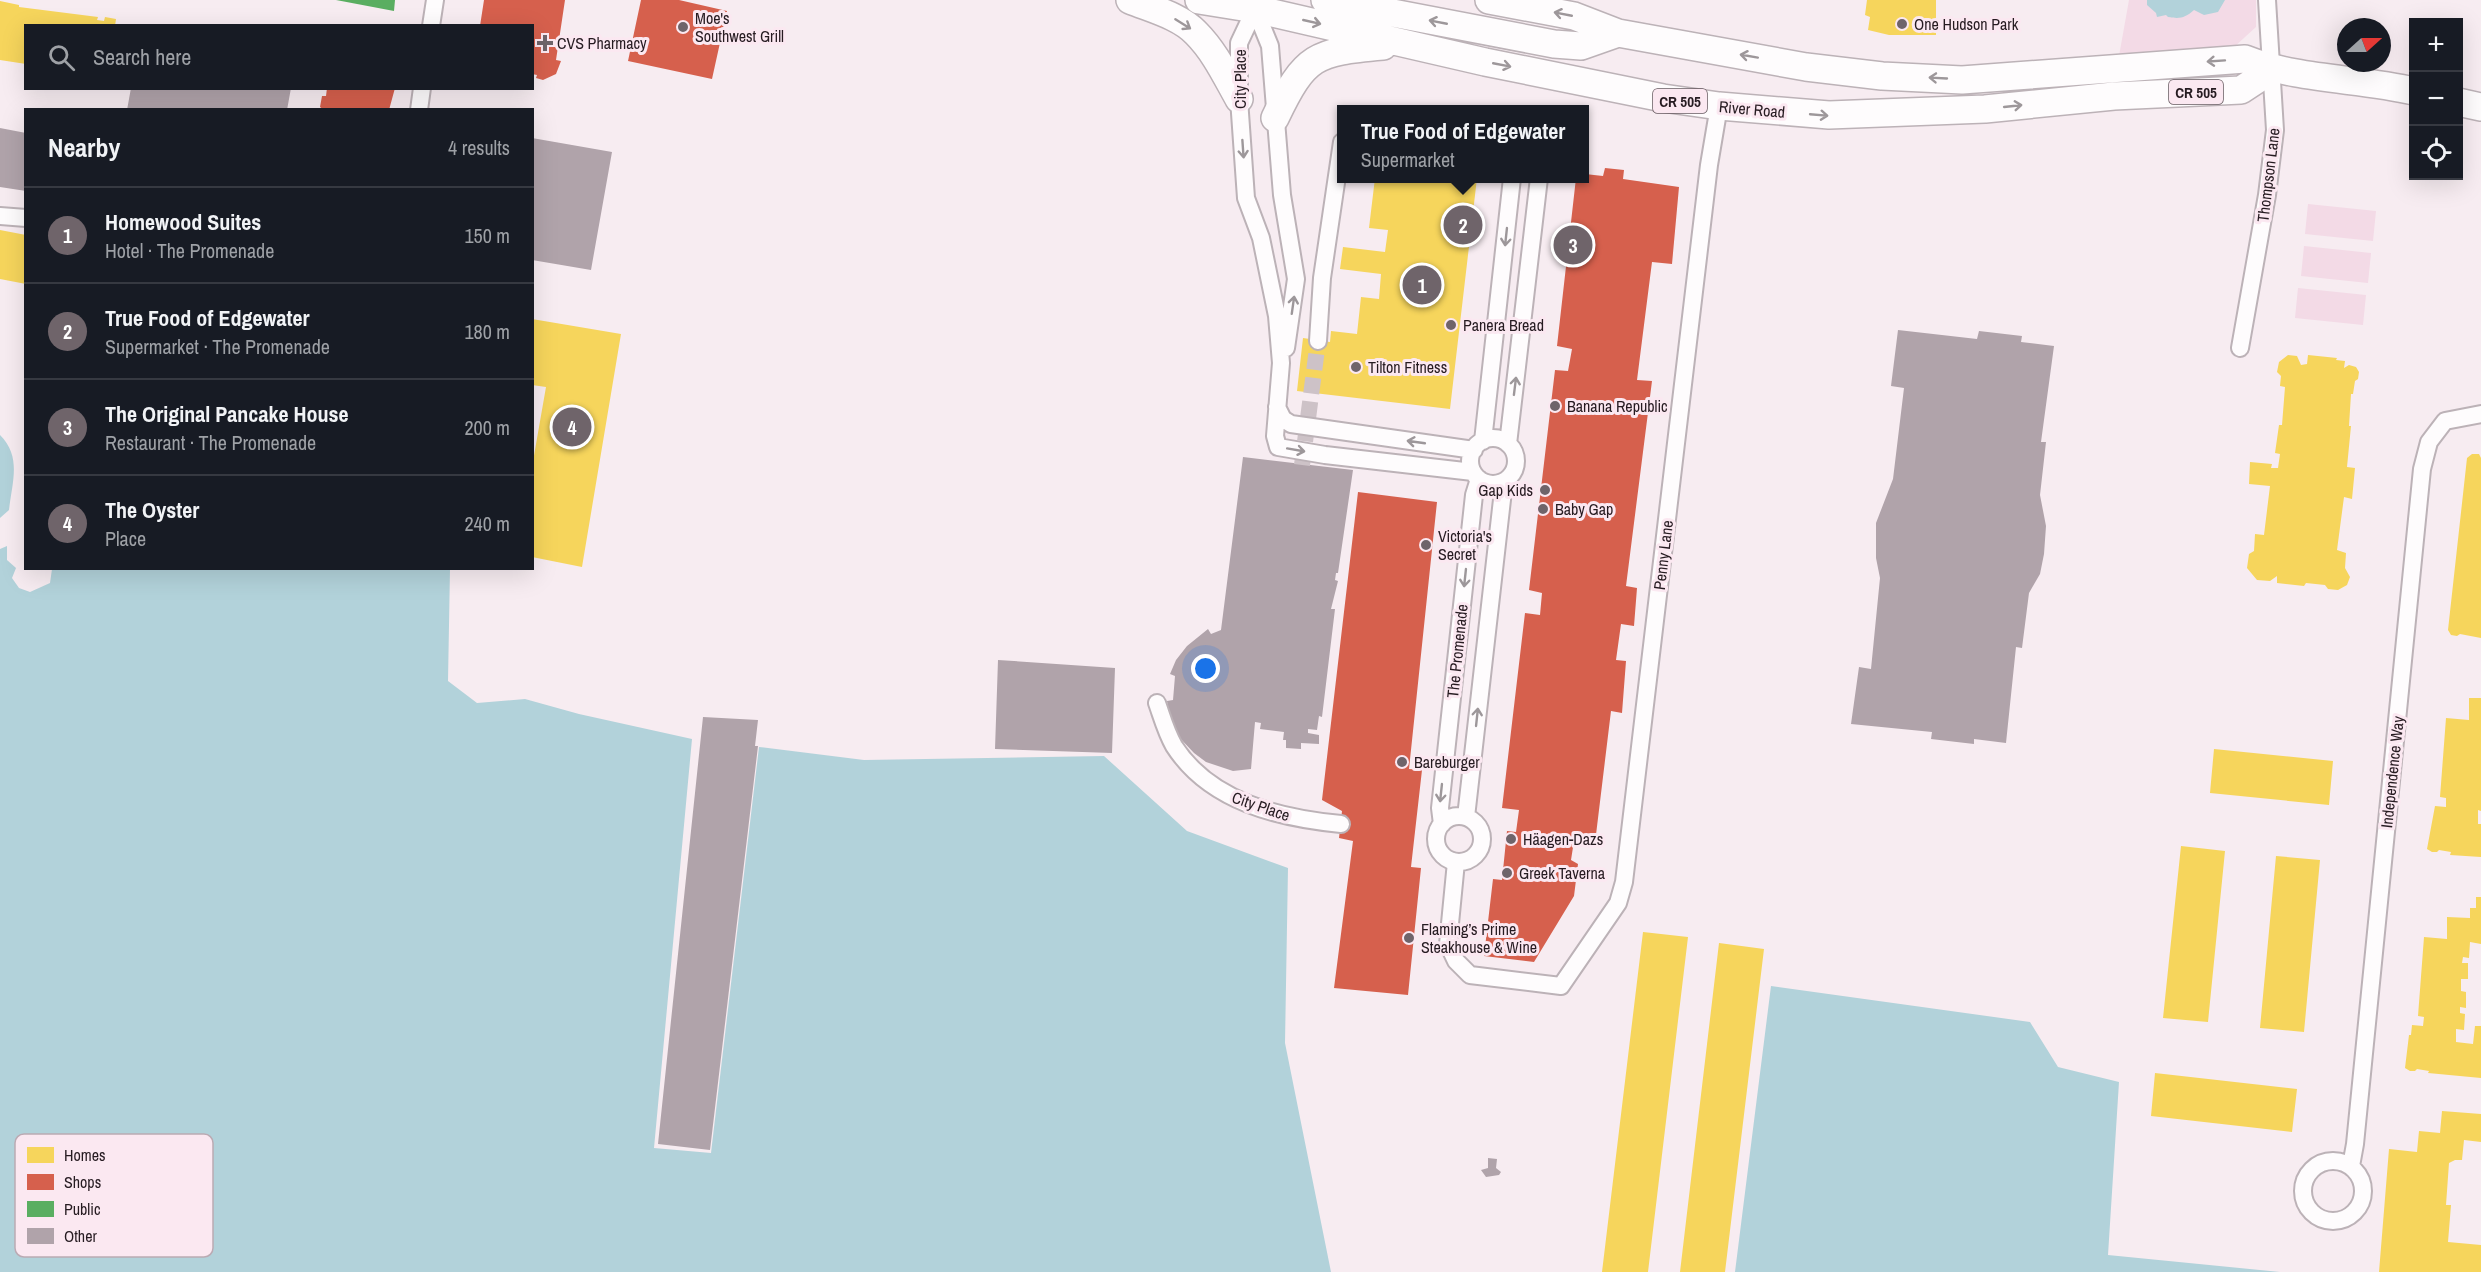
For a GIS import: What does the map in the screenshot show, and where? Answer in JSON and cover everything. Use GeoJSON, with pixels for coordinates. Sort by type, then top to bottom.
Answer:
{"type":"FeatureCollection","features":[{"type":"Feature","properties":{"kind":"main road"},"geometry":{"type":"LineString","coordinates":[[1130,0],[1170,16],[1195,32],[1218,62],[1239,99]]}},
{"type":"Feature","properties":{"kind":"main road","name":"River Road"},"geometry":{"type":"LineString","coordinates":[[1199,0],[1261,5],[1405,43],[1663,98],[1719,106],[1829,116],[1985,109],[2114,96],[2241,90],[2272,69]]}},
{"type":"Feature","properties":{"kind":"main road"},"geometry":{"type":"LineString","coordinates":[[1325,0],[1554,44],[1581,46],[1618,33]]}},
{"type":"Feature","properties":{"kind":"main road","name":"CR 505"},"geometry":{"type":"LineString","coordinates":[[1489,0],[1574,16],[1618,33],[1806,67],[1882,76],[1962,80],[2245,59],[2272,69],[2409,90]]}},
{"type":"Feature","properties":{"kind":"main road"},"geometry":{"type":"LineString","coordinates":[[1275,118],[1292,83],[1308,64],[1331,52],[1405,43]]}},
{"type":"Feature","properties":{"kind":"main road"},"geometry":{"type":"LineString","coordinates":[[2463,103],[2481,107]]}},
{"type":"Feature","properties":{"kind":"street"},"geometry":{"type":"LineString","coordinates":[[431,24],[435,0]]}},
{"type":"Feature","properties":{"kind":"street","name":"Thompson Lane"},"geometry":{"type":"LineString","coordinates":[[2240,348],[2267,195],[2273,141],[2272,69],[2266,0]]}},
{"type":"Feature","properties":{"kind":"street","name":"City Place"},"geometry":{"type":"LineString","coordinates":[[1261,5],[1239,43],[1239,99],[1246,198],[1261,237],[1277,316],[1281,363],[1275,436],[1278,447],[1476,475]]}},
{"type":"Feature","properties":{"kind":"street","name":"City Place"},"geometry":{"type":"LineString","coordinates":[[1261,5],[1270,45],[1282,195],[1296,279],[1288,341],[1281,363]]}},
{"type":"Feature","properties":{"kind":"street"},"geometry":{"type":"LineString","coordinates":[[419,108],[422,90]]}},
{"type":"Feature","properties":{"kind":"street","name":"Penny Lane"},"geometry":{"type":"LineString","coordinates":[[1456,862],[1448,944],[1456,961],[1470,975],[1561,986],[1618,903],[1624,882],[1709,165],[1719,106]]}},
{"type":"Feature","properties":{"kind":"street"},"geometry":{"type":"LineString","coordinates":[[1318,341],[1322,278],[1337,171]]}},
{"type":"Feature","properties":{"kind":"street"},"geometry":{"type":"LineString","coordinates":[[1277,407],[1282,419],[1291,424],[1478,446],[1500,439],[1514,450],[1516,459],[1511,476],[1504,482],[1487,483],[1476,475],[1470,463],[1478,446],[1511,183]]}},
{"type":"Feature","properties":{"kind":"street"},"geometry":{"type":"LineString","coordinates":[[1508,444],[1538,183]]}},
{"type":"Feature","properties":{"kind":"street"},"geometry":{"type":"LineString","coordinates":[[0,216],[24,218]]}},
{"type":"Feature","properties":{"kind":"street","name":"Independence Way"},"geometry":{"type":"LineString","coordinates":[[2351,1166],[2422,469],[2429,442],[2445,421],[2481,414]]}},
{"type":"Feature","properties":{"kind":"street","name":"The Promenade"},"geometry":{"type":"LineString","coordinates":[[1442,824],[1440,808],[1476,475]]}},
{"type":"Feature","properties":{"kind":"street","name":"The Promenade"},"geometry":{"type":"LineString","coordinates":[[1466,817],[1504,482]]}},
{"type":"Feature","properties":{"kind":"street","name":"City Place"},"geometry":{"type":"LineString","coordinates":[[1157,703],[1174,746],[1209,783],[1236,800],[1303,821],[1341,824]]}},
{"type":"Feature","properties":{"kind":"street"},"geometry":{"type":"LineString","coordinates":[[1453,817],[1466,817],[1478,826],[1482,840],[1477,854],[1471,859],[1456,862],[1444,856],[1437,837],[1442,824],[1453,817]]}},
{"type":"Feature","properties":{"kind":"shaded area"},"geometry":{"type":"Polygon","coordinates":[[[2129,0],[2256,0],[2256,27],[2233,48],[2119,56],[2129,0]]]}},
{"type":"Feature","properties":{"kind":"shaded area"},"geometry":{"type":"Polygon","coordinates":[[[2308,204],[2376,211],[2373,241],[2305,234],[2308,204]]]}},
{"type":"Feature","properties":{"kind":"shaded area"},"geometry":{"type":"Polygon","coordinates":[[[2304,246],[2371,253],[2368,283],[2301,276],[2304,246]]]}},
{"type":"Feature","properties":{"kind":"shaded area"},"geometry":{"type":"Polygon","coordinates":[[[2298,288],[2366,295],[2363,325],[2295,318],[2298,288]]]}},
{"type":"Feature","properties":{"kind":"water"},"geometry":{"type":"Polygon","coordinates":[[[2147,0],[2225,0],[2218,12],[2204,15],[2194,10],[2185,16],[2176,18],[2166,15],[2157,17],[2147,5],[2147,0]]]}},
{"type":"Feature","properties":{"kind":"water"},"geometry":{"type":"Polygon","coordinates":[[[0,435],[11,452],[14,470],[9,510],[0,518],[0,435]]]}},
{"type":"Feature","properties":{"kind":"water"},"geometry":{"type":"Polygon","coordinates":[[[7,546],[7,560],[16,568],[12,578],[19,588],[30,592],[50,583],[52,570],[450,570],[448,681],[477,703],[525,699],[579,714],[692,739],[654,1148],[711,1153],[759,747],[864,760],[1104,756],[1187,831],[1288,868],[1285,1043],[1331,1272],[0,1272],[0,549],[7,546]]]}},
{"type":"Feature","properties":{"kind":"water"},"geometry":{"type":"Polygon","coordinates":[[[1771,986],[2030,1022],[2058,1067],[2119,1082],[2108,1255],[2280,1272],[1735,1272],[1771,986]]]}},
{"type":"Feature","properties":{"kind":"building: Homes","name":"One Hudson Park"},"geometry":{"type":"Polygon","coordinates":[[[1867,0],[1936,0],[1936,35],[1889,35],[1868,30],[1870,17],[1865,15],[1867,0]]]}},
{"type":"Feature","properties":{"kind":"building: Homes"},"geometry":{"type":"Polygon","coordinates":[[[0,1],[19,5],[19,7],[98,17],[97,20],[104,21],[105,17],[116,19],[115,24],[24,24],[24,64],[0,60],[0,1]]]}},
{"type":"Feature","properties":{"kind":"building: Homes"},"geometry":{"type":"Polygon","coordinates":[[[1374,183],[1476,183],[1450,409],[1297,391],[1303,338],[1330,342],[1331,331],[1357,334],[1361,297],[1379,299],[1381,274],[1340,269],[1343,247],[1385,252],[1388,230],[1369,228],[1374,183]]]}},
{"type":"Feature","properties":{"kind":"building: Homes"},"geometry":{"type":"Polygon","coordinates":[[[0,230],[24,235],[24,284],[0,279],[0,230]]]}},
{"type":"Feature","properties":{"kind":"building: Homes"},"geometry":{"type":"Polygon","coordinates":[[[534,319],[621,334],[582,567],[534,557],[534,456],[546,387],[534,385],[534,319]]]}},
{"type":"Feature","properties":{"kind":"building: Homes"},"geometry":{"type":"Polygon","coordinates":[[[2288,355],[2297,356],[2301,365],[2307,364],[2308,355],[2337,358],[2336,360],[2345,361],[2344,368],[2349,365],[2356,367],[2359,372],[2353,394],[2351,394],[2349,426],[2351,426],[2347,467],[2355,468],[2352,499],[2344,497],[2337,550],[2346,553],[2345,568],[2350,577],[2347,585],[2338,590],[2328,589],[2325,585],[2306,583],[2304,586],[2277,583],[2277,576],[2270,581],[2257,580],[2247,568],[2249,554],[2254,551],[2255,534],[2264,535],[2270,486],[2249,484],[2250,462],[2272,464],[2271,468],[2278,468],[2280,454],[2275,453],[2279,425],[2282,425],[2285,387],[2280,386],[2281,376],[2277,372],[2279,362],[2288,355]]]}},
{"type":"Feature","properties":{"kind":"building: Homes"},"geometry":{"type":"Polygon","coordinates":[[[2472,454],[2479,454],[2481,458],[2481,638],[2460,634],[2451,635],[2448,630],[2467,458],[2472,454]]]}},
{"type":"Feature","properties":{"kind":"building: Homes"},"geometry":{"type":"Polygon","coordinates":[[[2469,698],[2481,698],[2481,811],[2478,810],[2478,824],[2481,824],[2481,857],[2450,855],[2451,852],[2439,850],[2432,852],[2427,849],[2435,806],[2446,807],[2446,798],[2440,797],[2446,718],[2469,720],[2469,698]]]}},
{"type":"Feature","properties":{"kind":"building: Homes"},"geometry":{"type":"Polygon","coordinates":[[[2214,749],[2333,761],[2329,805],[2210,793],[2214,749]]]}},
{"type":"Feature","properties":{"kind":"building: Homes"},"geometry":{"type":"Polygon","coordinates":[[[2181,846],[2225,851],[2208,1022],[2163,1018],[2181,846]]]}},
{"type":"Feature","properties":{"kind":"building: Homes"},"geometry":{"type":"Polygon","coordinates":[[[2276,856],[2320,860],[2304,1032],[2260,1028],[2276,856]]]}},
{"type":"Feature","properties":{"kind":"building: Homes"},"geometry":{"type":"Polygon","coordinates":[[[2476,897],[2481,897],[2481,944],[2470,942],[2469,958],[2463,957],[2462,963],[2468,963],[2468,979],[2461,979],[2461,991],[2466,992],[2466,1008],[2460,1007],[2460,1013],[2465,1014],[2464,1030],[2456,1029],[2456,1042],[2473,1044],[2475,1026],[2481,1026],[2481,1078],[2428,1073],[2429,1071],[2417,1069],[2410,1071],[2405,1068],[2409,1035],[2411,1035],[2412,1025],[2423,1026],[2424,1017],[2418,1016],[2424,937],[2447,939],[2447,917],[2470,918],[2470,908],[2476,908],[2476,897]]]}},
{"type":"Feature","properties":{"kind":"building: Homes"},"geometry":{"type":"Polygon","coordinates":[[[1643,932],[1688,937],[1648,1272],[1602,1272],[1643,932]]]}},
{"type":"Feature","properties":{"kind":"building: Homes"},"geometry":{"type":"Polygon","coordinates":[[[1719,943],[1764,949],[1725,1272],[1680,1272],[1719,943]]]}},
{"type":"Feature","properties":{"kind":"building: Homes"},"geometry":{"type":"Polygon","coordinates":[[[2155,1073],[2297,1089],[2292,1132],[2151,1116],[2155,1073]]]}},
{"type":"Feature","properties":{"kind":"building: Homes"},"geometry":{"type":"Polygon","coordinates":[[[2442,1111],[2481,1114],[2481,1142],[2464,1140],[2462,1160],[2449,1163],[2446,1205],[2451,1205],[2448,1242],[2481,1245],[2481,1272],[2379,1272],[2389,1149],[2417,1152],[2419,1131],[2440,1133],[2442,1111]]]}},
{"type":"Feature","properties":{"kind":"building: Shops","name":"CVS Pharmacy"},"geometry":{"type":"Polygon","coordinates":[[[484,0],[565,0],[556,60],[561,61],[556,74],[543,80],[536,78],[537,75],[534,74],[534,24],[480,24],[484,0]]]}},
{"type":"Feature","properties":{"kind":"building: Shops"},"geometry":{"type":"Polygon","coordinates":[[[641,0],[679,0],[727,11],[712,79],[628,61],[641,0]]]}},
{"type":"Feature","properties":{"kind":"building: Shops"},"geometry":{"type":"Polygon","coordinates":[[[327,90],[394,90],[390,108],[321,108],[322,96],[326,96],[327,90]]]}},
{"type":"Feature","properties":{"kind":"building: Shops"},"geometry":{"type":"Polygon","coordinates":[[[1605,168],[1624,170],[1623,179],[1679,187],[1672,264],[1652,262],[1637,380],[1652,381],[1626,586],[1637,588],[1634,626],[1621,624],[1616,660],[1626,661],[1622,713],[1611,711],[1595,843],[1574,841],[1571,860],[1578,864],[1574,896],[1534,962],[1484,956],[1493,879],[1502,880],[1507,831],[1516,832],[1519,810],[1502,808],[1525,613],[1540,615],[1542,593],[1529,590],[1555,370],[1568,371],[1572,349],[1557,346],[1575,183],[1589,183],[1589,174],[1603,176],[1605,168]]]}},
{"type":"Feature","properties":{"kind":"building: Shops"},"geometry":{"type":"Polygon","coordinates":[[[1358,492],[1437,502],[1409,769],[1422,770],[1411,867],[1421,868],[1408,995],[1334,988],[1353,841],[1339,838],[1342,811],[1322,800],[1358,492]]]}},
{"type":"Feature","properties":{"kind":"building: Public"},"geometry":{"type":"Polygon","coordinates":[[[336,0],[395,0],[394,11],[336,0]]]}},
{"type":"Feature","properties":{"kind":"building: Other"},"geometry":{"type":"Polygon","coordinates":[[[131,90],[291,90],[287,108],[127,108],[131,90]]]}},
{"type":"Feature","properties":{"kind":"building: Other"},"geometry":{"type":"Polygon","coordinates":[[[0,128],[24,133],[24,191],[0,187],[0,128]]]}},
{"type":"Feature","properties":{"kind":"building: Other"},"geometry":{"type":"Polygon","coordinates":[[[534,138],[612,152],[591,270],[534,260],[534,138]]]}},
{"type":"Feature","properties":{"kind":"building: Other"},"geometry":{"type":"Polygon","coordinates":[[[1898,330],[1977,339],[1979,331],[2022,336],[2021,342],[2054,346],[2041,442],[2046,442],[2040,495],[2046,526],[2044,554],[2040,574],[2029,593],[2022,648],[2016,647],[2006,743],[1974,739],[1974,744],[1931,739],[1932,732],[1851,724],[1859,667],[1871,669],[1880,578],[1876,558],[1876,523],[1893,479],[1904,388],[1891,386],[1898,330]]]}},
{"type":"Feature","properties":{"kind":"building: Other"},"geometry":{"type":"Polygon","coordinates":[[[1243,457],[1353,470],[1338,573],[1336,573],[1335,580],[1338,581],[1331,609],[1335,609],[1322,717],[1319,716],[1317,730],[1308,729],[1308,733],[1319,735],[1319,744],[1301,743],[1301,749],[1286,748],[1286,740],[1283,740],[1284,732],[1260,729],[1261,723],[1255,722],[1251,769],[1233,771],[1206,762],[1177,735],[1169,715],[1167,701],[1173,700],[1175,676],[1170,674],[1176,660],[1187,646],[1208,629],[1211,634],[1221,630],[1243,457]]]}},
{"type":"Feature","properties":{"kind":"building: Other"},"geometry":{"type":"Polygon","coordinates":[[[998,660],[1115,668],[1112,753],[995,749],[998,660]]]}},
{"type":"Feature","properties":{"kind":"building: Other"},"geometry":{"type":"Polygon","coordinates":[[[703,717],[758,720],[755,746],[758,746],[710,1150],[658,1144],[703,717]]]}},
{"type":"Feature","properties":{"kind":"building: Other"},"geometry":{"type":"Polygon","coordinates":[[[1488,1158],[1497,1159],[1496,1168],[1501,1172],[1499,1175],[1486,1177],[1481,1170],[1488,1168],[1488,1158]]]}},
{"type":"Feature","properties":{"kind":"tunnel"},"geometry":{"type":"LineString","coordinates":[[1302,465],[1318,341]]}},
{"type":"Feature","properties":{"kind":"place","name":"One Hudson Park"},"geometry":{"type":"Point","coordinates":[1902,24]}},
{"type":"Feature","properties":{"kind":"place","name":"Moe's Southwest Grill"},"geometry":{"type":"Point","coordinates":[683,27]}},
{"type":"Feature","properties":{"kind":"place","name":"CVS Pharmacy"},"geometry":{"type":"Point","coordinates":[545,43]}},
{"type":"Feature","properties":{"kind":"place","name":"True Food of Edgewater"},"geometry":{"type":"Point","coordinates":[1463,225]}},
{"type":"Feature","properties":{"kind":"place","name":"The Original Pancake House"},"geometry":{"type":"Point","coordinates":[1573,245]}},
{"type":"Feature","properties":{"kind":"place","name":"Homewood Suites"},"geometry":{"type":"Point","coordinates":[1422,285]}},
{"type":"Feature","properties":{"kind":"place","name":"Panera Bread"},"geometry":{"type":"Point","coordinates":[1451,325]}},
{"type":"Feature","properties":{"kind":"place","name":"Tilton Fitness"},"geometry":{"type":"Point","coordinates":[1356,367]}},
{"type":"Feature","properties":{"kind":"place","name":"Banana Republic"},"geometry":{"type":"Point","coordinates":[1555,406]}},
{"type":"Feature","properties":{"kind":"place","name":"The Oyster"},"geometry":{"type":"Point","coordinates":[572,427]}},
{"type":"Feature","properties":{"kind":"place","name":"Gap Kids"},"geometry":{"type":"Point","coordinates":[1545,490]}},
{"type":"Feature","properties":{"kind":"place","name":"Baby Gap"},"geometry":{"type":"Point","coordinates":[1543,509]}},
{"type":"Feature","properties":{"kind":"place","name":"Victoria's Secret"},"geometry":{"type":"Point","coordinates":[1426,545]}},
{"type":"Feature","properties":{"kind":"place","name":"Bareburger"},"geometry":{"type":"Point","coordinates":[1402,762]}},
{"type":"Feature","properties":{"kind":"place","name":"Häagen-Dazs"},"geometry":{"type":"Point","coordinates":[1511,839]}},
{"type":"Feature","properties":{"kind":"place","name":"Greek Taverna"},"geometry":{"type":"Point","coordinates":[1507,873]}},
{"type":"Feature","properties":{"kind":"place","name":"Flaming’s Prime Steakhouse & Wine"},"geometry":{"type":"Point","coordinates":[1409,938]}}]}
